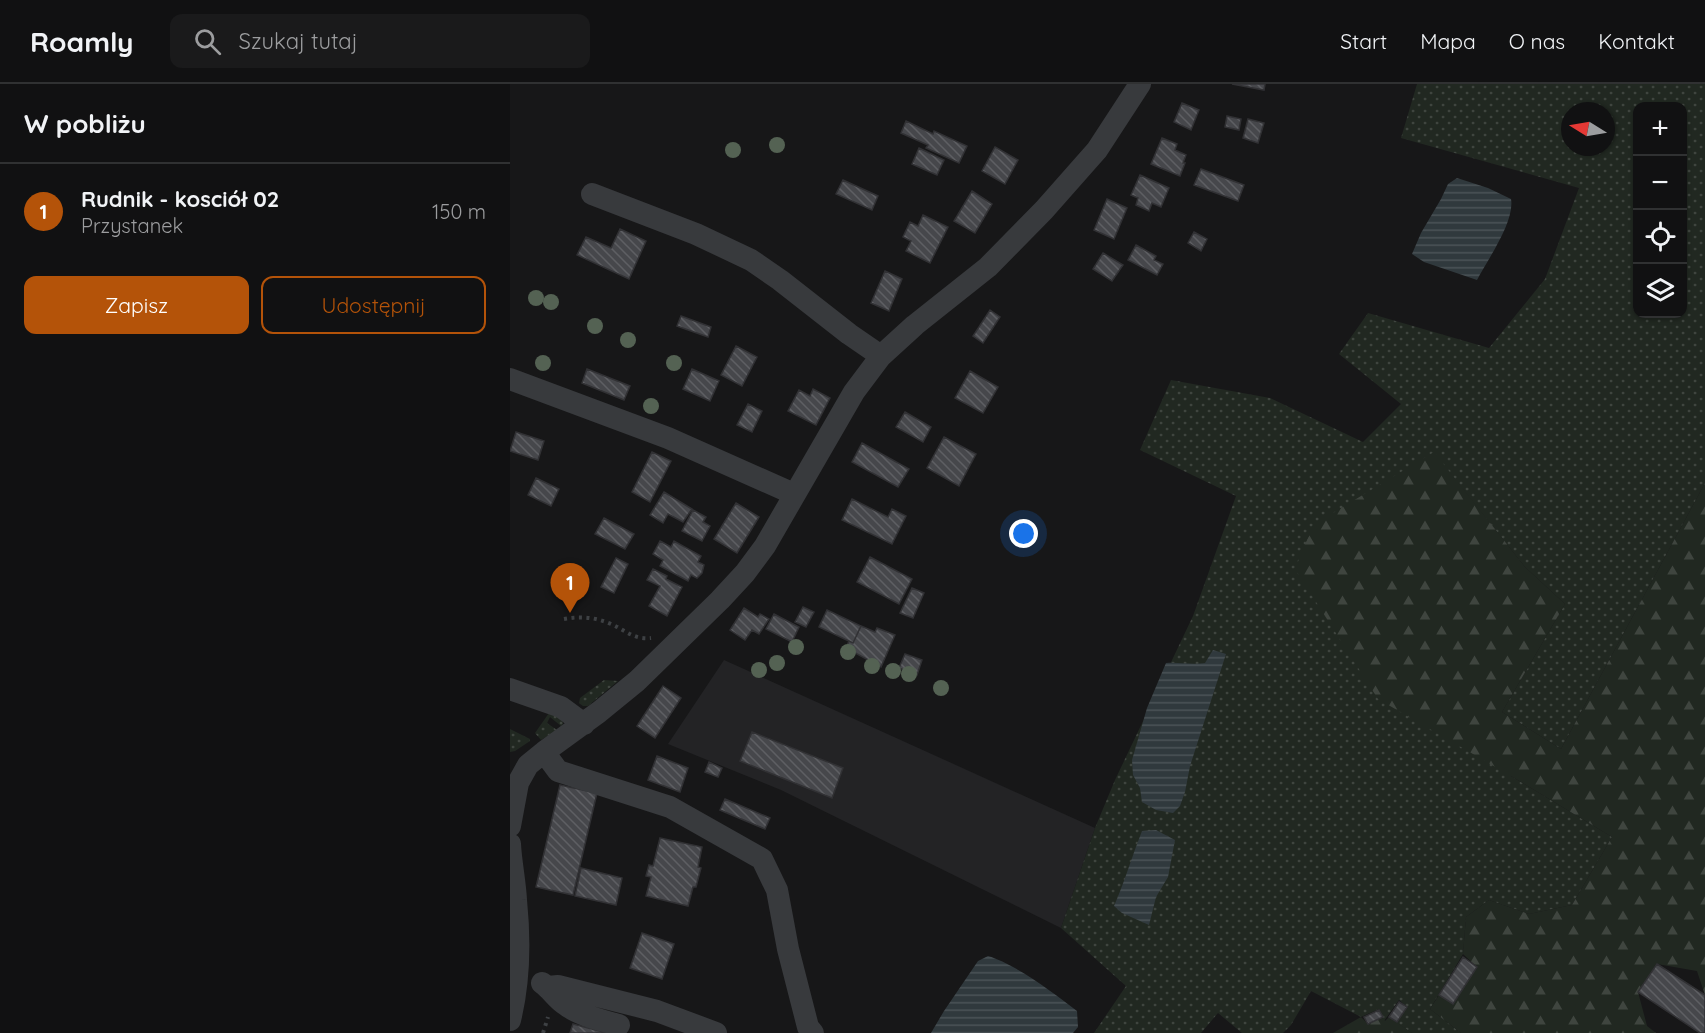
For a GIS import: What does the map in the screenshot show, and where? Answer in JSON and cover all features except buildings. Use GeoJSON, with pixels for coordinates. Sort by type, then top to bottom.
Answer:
{"type":"FeatureCollection","features":[{"type":"Feature","properties":{"kind":"street"},"geometry":{"type":"LineString","coordinates":[[510,826],[514,782],[528,765],[584,724],[636,681],[676,644],[752,566],[854,392],[881,357],[915,325],[988,267],[1044,210],[1096,150],[1140,84]]}},
{"type":"Feature","properties":{"kind":"street"},"geometry":{"type":"LineString","coordinates":[[592,194],[696,234],[750,260],[881,357]]}},
{"type":"Feature","properties":{"kind":"street"},"geometry":{"type":"LineString","coordinates":[[510,379],[668,438],[794,494]]}},
{"type":"Feature","properties":{"kind":"street"},"geometry":{"type":"LineString","coordinates":[[510,689],[561,708],[584,724]]}},
{"type":"Feature","properties":{"kind":"street"},"geometry":{"type":"LineString","coordinates":[[544,752],[558,771],[670,807],[762,859],[777,890],[788,949],[808,1027],[813,1033]]}},
{"type":"Feature","properties":{"kind":"street"},"geometry":{"type":"LineString","coordinates":[[510,844],[519,946],[510,1020]]}},
{"type":"Feature","properties":{"kind":"street"},"geometry":{"type":"LineString","coordinates":[[619,1025],[573,1010],[542,983],[657,1011],[716,1033]]}},
{"type":"Feature","properties":{"kind":"path"},"geometry":{"type":"LineString","coordinates":[[564,619],[581,617],[596,619],[608,622],[638,638],[665,636],[676,644]]}},
{"type":"Feature","properties":{"kind":"shaded area"},"geometry":{"type":"Polygon","coordinates":[[[1457,178],[1488,188],[1511,199],[1505,229],[1477,280],[1424,262],[1412,254],[1448,184],[1457,178]]]}},
{"type":"Feature","properties":{"kind":"shaded area"},"geometry":{"type":"Polygon","coordinates":[[[1213,650],[1226,654],[1190,766],[1185,792],[1180,806],[1173,813],[1156,810],[1142,802],[1140,788],[1133,775],[1132,760],[1147,708],[1166,663],[1205,663],[1213,650]]]}},
{"type":"Feature","properties":{"kind":"shaded area"},"geometry":{"type":"Polygon","coordinates":[[[724,660],[1095,828],[1061,928],[781,790],[668,744],[724,660]]]}},
{"type":"Feature","properties":{"kind":"shaded area"},"geometry":{"type":"Polygon","coordinates":[[[1156,830],[1175,840],[1168,877],[1156,897],[1149,925],[1122,913],[1114,906],[1142,831],[1156,830]]]}},
{"type":"Feature","properties":{"kind":"shaded area"},"geometry":{"type":"Polygon","coordinates":[[[988,956],[1022,972],[1077,1011],[1078,1027],[1073,1033],[931,1033],[978,961],[988,956]]]}},
{"type":"Feature","properties":{"kind":"green space"},"geometry":{"type":"Polygon","coordinates":[[[1417,84],[1705,84],[1705,483],[1561,749],[1502,712],[1565,604],[1525,567],[1434,453],[1511,776],[1612,837],[1572,905],[1529,914],[1489,900],[1466,917],[1463,954],[1430,1009],[1461,1033],[1412,1033],[1397,1023],[1407,1007],[1399,1000],[1384,1021],[1379,1009],[1361,1017],[1311,991],[1291,1025],[1283,1033],[1242,1033],[1218,1013],[1201,1033],[1094,1033],[1126,986],[1061,928],[1095,828],[1115,780],[1193,616],[1236,496],[1140,450],[1171,380],[1270,398],[1363,442],[1401,404],[1339,354],[1368,313],[1489,348],[1545,279],[1579,188],[1401,138],[1417,84]]]}},
{"type":"Feature","properties":{"kind":"green space"},"geometry":{"type":"Polygon","coordinates":[[[1434,452],[1525,567],[1565,604],[1502,712],[1561,749],[1705,483],[1705,995],[1697,971],[1657,964],[1638,992],[1647,1026],[1656,1033],[1461,1033],[1430,1009],[1439,995],[1453,1004],[1477,967],[1463,954],[1466,917],[1489,900],[1529,914],[1572,905],[1612,837],[1378,699],[1295,569],[1313,525],[1434,452]]]}},
{"type":"Feature","properties":{"kind":"green space"},"geometry":{"type":"Polygon","coordinates":[[[604,680],[618,681],[588,706],[579,703],[580,698],[604,680]]]}},
{"type":"Feature","properties":{"kind":"green space"},"geometry":{"type":"Polygon","coordinates":[[[549,713],[562,718],[563,724],[561,726],[550,717],[547,723],[557,730],[541,740],[535,733],[549,713]]]}},
{"type":"Feature","properties":{"kind":"green space"},"geometry":{"type":"Polygon","coordinates":[[[510,729],[530,739],[530,741],[510,752],[510,729]]]}},
{"type":"Feature","properties":{"kind":"green space"},"geometry":{"type":"Polygon","coordinates":[[[1361,1017],[1368,1024],[1383,1017],[1385,1021],[1389,1017],[1412,1033],[1333,1033],[1361,1017]]]}},
{"type":"Feature","properties":{"kind":"place","name":"Rudnik - kosciół 02"},"geometry":{"type":"Point","coordinates":[570,613]}}]}
